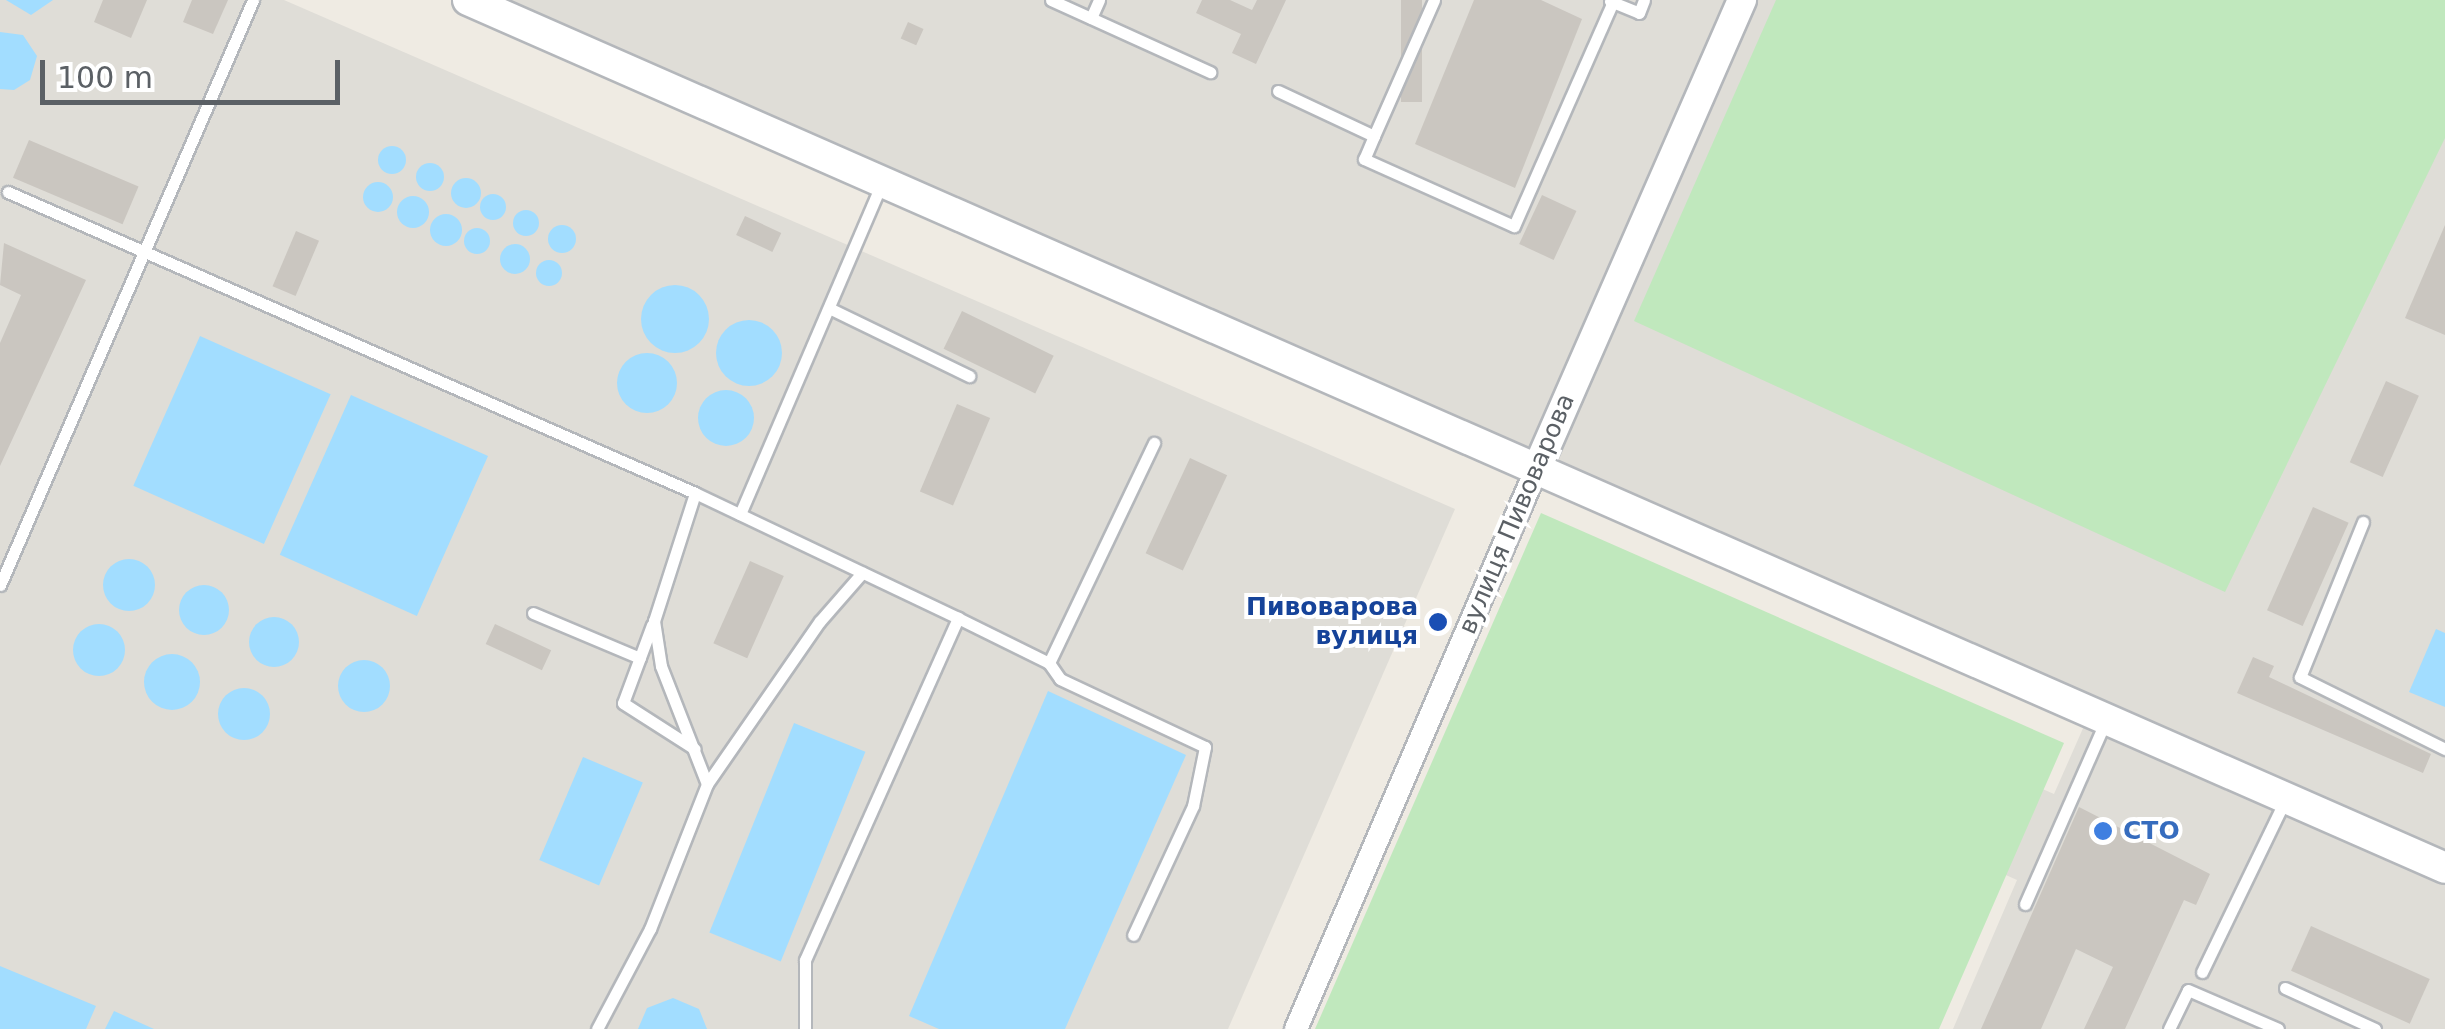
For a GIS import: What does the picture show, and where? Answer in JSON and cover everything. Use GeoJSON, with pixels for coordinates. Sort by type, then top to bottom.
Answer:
{"type":"FeatureCollection","features":[{"type":"Feature","properties":{"kind":"main road"},"geometry":{"type":"LineString","coordinates":[[468,0],[2445,868]]}},
{"type":"Feature","properties":{"kind":"street","name":"вулиця Пивоварова"},"geometry":{"type":"LineString","coordinates":[[1296,1029],[1742,0]]}},
{"type":"Feature","properties":{"kind":"lane"},"geometry":{"type":"LineString","coordinates":[[0,585],[4,563],[252,0]]}},
{"type":"Feature","properties":{"kind":"lane"},"geometry":{"type":"LineString","coordinates":[[1051,0],[1210,72]]}},
{"type":"Feature","properties":{"kind":"lane"},"geometry":{"type":"LineString","coordinates":[[1092,18],[1100,0]]}},
{"type":"Feature","properties":{"kind":"lane"},"geometry":{"type":"LineString","coordinates":[[1434,0],[1364,159],[1514,226],[1610,1],[1639,13],[1644,0]]}},
{"type":"Feature","properties":{"kind":"lane"},"geometry":{"type":"LineString","coordinates":[[1278,92],[1374,136]]}},
{"type":"Feature","properties":{"kind":"lane"},"geometry":{"type":"LineString","coordinates":[[740,514],[883,182]]}},
{"type":"Feature","properties":{"kind":"lane"},"geometry":{"type":"LineString","coordinates":[[8,192],[695,493],[1049,663],[1060,679],[1206,748],[1194,806],[1133,935]]}},
{"type":"Feature","properties":{"kind":"lane"},"geometry":{"type":"LineString","coordinates":[[829,308],[969,376]]}},
{"type":"Feature","properties":{"kind":"lane"},"geometry":{"type":"LineString","coordinates":[[1049,663],[1154,443]]}},
{"type":"Feature","properties":{"kind":"lane"},"geometry":{"type":"LineString","coordinates":[[695,493],[623,703],[695,749]]}},
{"type":"Feature","properties":{"kind":"lane"},"geometry":{"type":"LineString","coordinates":[[2363,522],[2300,677],[2445,750]]}},
{"type":"Feature","properties":{"kind":"lane"},"geometry":{"type":"LineString","coordinates":[[597,1029],[650,929],[707,784],[820,621],[862,573]]}},
{"type":"Feature","properties":{"kind":"lane"},"geometry":{"type":"LineString","coordinates":[[533,613],[640,658]]}},
{"type":"Feature","properties":{"kind":"lane"},"geometry":{"type":"LineString","coordinates":[[805,1029],[805,960],[958,618]]}},
{"type":"Feature","properties":{"kind":"lane"},"geometry":{"type":"LineString","coordinates":[[654,621],[660,666],[707,784]]}},
{"type":"Feature","properties":{"kind":"lane"},"geometry":{"type":"LineString","coordinates":[[2025,904],[2107,719]]}},
{"type":"Feature","properties":{"kind":"lane"},"geometry":{"type":"LineString","coordinates":[[2202,972],[2286,798]]}},
{"type":"Feature","properties":{"kind":"lane"},"geometry":{"type":"LineString","coordinates":[[2285,988],[2375,1029]]}},
{"type":"Feature","properties":{"kind":"lane"},"geometry":{"type":"LineString","coordinates":[[2169,1029],[2188,990],[2278,1029]]}},
{"type":"Feature","properties":{"kind":"shaded area"},"geometry":{"type":"Polygon","coordinates":[[[0,0],[284,0],[1455,509],[1228,1029],[0,1029],[0,0]]]}},
{"type":"Feature","properties":{"kind":"shaded area"},"geometry":{"type":"Polygon","coordinates":[[[493,0],[2445,0],[2445,855],[493,0]]]}},
{"type":"Feature","properties":{"kind":"shaded area"},"geometry":{"type":"Polygon","coordinates":[[[2084,726],[2445,882],[2445,1029],[1953,1029],[2017,880],[1932,842],[1968,757],[2054,794],[2084,726]]]}},
{"type":"Feature","properties":{"kind":"green space"},"geometry":{"type":"Polygon","coordinates":[[[1776,0],[2445,0],[2445,138],[2225,592],[1634,321],[1776,0]]]}},
{"type":"Feature","properties":{"kind":"green space"},"geometry":{"type":"Polygon","coordinates":[[[1541,513],[2064,743],[1939,1029],[1315,1029],[1541,513]]]}},
{"type":"Feature","properties":{"kind":"water"},"geometry":{"type":"Polygon","coordinates":[[[6,0],[53,0],[31,15],[6,0]]]}},
{"type":"Feature","properties":{"kind":"water"},"geometry":{"type":"Polygon","coordinates":[[[0,32],[23,35],[37,56],[30,80],[14,90],[0,89],[0,32]]]}},
{"type":"Feature","properties":{"kind":"water"},"geometry":{"type":"Polygon","coordinates":[[[392,146],[402,150],[406,160],[402,170],[392,174],[382,170],[378,160],[382,150],[392,146]]]}},
{"type":"Feature","properties":{"kind":"water"},"geometry":{"type":"Polygon","coordinates":[[[430,163],[440,167],[444,177],[440,187],[430,191],[420,187],[416,177],[420,167],[430,163]]]}},
{"type":"Feature","properties":{"kind":"water"},"geometry":{"type":"Polygon","coordinates":[[[466,178],[477,182],[481,193],[477,204],[466,208],[455,204],[451,193],[455,182],[466,178]]]}},
{"type":"Feature","properties":{"kind":"water"},"geometry":{"type":"Polygon","coordinates":[[[378,182],[392,191],[393,197],[384,211],[378,212],[364,203],[363,197],[372,183],[378,182]]]}},
{"type":"Feature","properties":{"kind":"water"},"geometry":{"type":"Polygon","coordinates":[[[493,194],[502,198],[506,207],[502,216],[493,220],[484,216],[480,207],[484,198],[493,194]]]}},
{"type":"Feature","properties":{"kind":"water"},"geometry":{"type":"Polygon","coordinates":[[[413,196],[424,201],[429,212],[424,223],[413,228],[402,223],[397,212],[402,201],[413,196]]]}},
{"type":"Feature","properties":{"kind":"water"},"geometry":{"type":"Polygon","coordinates":[[[526,210],[535,214],[539,223],[535,232],[526,236],[517,232],[513,223],[517,214],[526,210]]]}},
{"type":"Feature","properties":{"kind":"water"},"geometry":{"type":"Polygon","coordinates":[[[446,214],[457,219],[462,230],[457,241],[446,246],[435,241],[430,230],[435,219],[446,214]]]}},
{"type":"Feature","properties":{"kind":"water"},"geometry":{"type":"Polygon","coordinates":[[[562,225],[572,229],[576,239],[572,249],[562,253],[552,249],[548,239],[552,229],[562,225]]]}},
{"type":"Feature","properties":{"kind":"water"},"geometry":{"type":"Polygon","coordinates":[[[477,228],[486,232],[490,241],[486,250],[477,254],[468,250],[464,241],[468,232],[477,228]]]}},
{"type":"Feature","properties":{"kind":"water"},"geometry":{"type":"Polygon","coordinates":[[[515,244],[526,248],[530,259],[526,270],[515,274],[504,270],[500,259],[504,248],[515,244]]]}},
{"type":"Feature","properties":{"kind":"water"},"geometry":{"type":"Polygon","coordinates":[[[549,260],[558,264],[562,273],[558,282],[549,286],[540,282],[536,273],[540,264],[549,260]]]}},
{"type":"Feature","properties":{"kind":"water"},"geometry":{"type":"Polygon","coordinates":[[[675,285],[699,295],[709,319],[699,343],[675,353],[651,343],[641,319],[651,295],[675,285]]]}},
{"type":"Feature","properties":{"kind":"water"},"geometry":{"type":"Polygon","coordinates":[[[749,320],[772,330],[782,353],[772,376],[749,386],[726,376],[716,353],[726,330],[749,320]]]}},
{"type":"Feature","properties":{"kind":"water"},"geometry":{"type":"Polygon","coordinates":[[[200,336],[331,394],[264,544],[133,486],[200,336]]]}},
{"type":"Feature","properties":{"kind":"water"},"geometry":{"type":"Polygon","coordinates":[[[647,353],[668,362],[677,383],[668,404],[647,413],[626,404],[617,383],[626,362],[647,353]]]}},
{"type":"Feature","properties":{"kind":"water"},"geometry":{"type":"Polygon","coordinates":[[[726,390],[746,398],[754,418],[746,438],[726,446],[706,438],[698,418],[706,398],[726,390]]]}},
{"type":"Feature","properties":{"kind":"water"},"geometry":{"type":"Polygon","coordinates":[[[351,395],[488,456],[417,616],[280,555],[351,395]]]}},
{"type":"Feature","properties":{"kind":"water"},"geometry":{"type":"Polygon","coordinates":[[[129,559],[147,567],[155,585],[147,603],[129,611],[111,603],[103,585],[111,567],[129,559]]]}},
{"type":"Feature","properties":{"kind":"water"},"geometry":{"type":"Polygon","coordinates":[[[204,585],[222,592],[229,610],[222,628],[204,635],[186,628],[179,610],[186,592],[204,585]]]}},
{"type":"Feature","properties":{"kind":"water"},"geometry":{"type":"Polygon","coordinates":[[[274,617],[292,624],[299,642],[292,660],[274,667],[256,660],[249,642],[256,624],[274,617]]]}},
{"type":"Feature","properties":{"kind":"water"},"geometry":{"type":"Polygon","coordinates":[[[99,624],[117,632],[125,650],[117,668],[99,676],[81,668],[73,650],[81,632],[99,624]]]}},
{"type":"Feature","properties":{"kind":"water"},"geometry":{"type":"Polygon","coordinates":[[[2436,629],[2445,633],[2445,707],[2409,692],[2436,629]]]}},
{"type":"Feature","properties":{"kind":"water"},"geometry":{"type":"Polygon","coordinates":[[[172,654],[192,662],[200,682],[192,702],[172,710],[152,702],[144,682],[152,662],[172,654]]]}},
{"type":"Feature","properties":{"kind":"water"},"geometry":{"type":"Polygon","coordinates":[[[364,660],[382,668],[390,686],[382,704],[364,712],[346,704],[338,686],[346,668],[364,660]]]}},
{"type":"Feature","properties":{"kind":"water"},"geometry":{"type":"Polygon","coordinates":[[[244,688],[263,695],[270,714],[263,733],[244,740],[225,733],[218,714],[225,695],[244,688]]]}},
{"type":"Feature","properties":{"kind":"water"},"geometry":{"type":"Polygon","coordinates":[[[1048,691],[1186,755],[1065,1029],[939,1029],[909,1016],[1048,691]]]}},
{"type":"Feature","properties":{"kind":"water"},"geometry":{"type":"Polygon","coordinates":[[[794,723],[865,752],[781,961],[709,933],[794,723]]]}},
{"type":"Feature","properties":{"kind":"water"},"geometry":{"type":"Polygon","coordinates":[[[583,757],[643,782],[599,885],[539,860],[583,757]]]}},
{"type":"Feature","properties":{"kind":"water"},"geometry":{"type":"Polygon","coordinates":[[[0,966],[96,1006],[86,1029],[0,1029],[0,966]]]}},
{"type":"Feature","properties":{"kind":"water"},"geometry":{"type":"Polygon","coordinates":[[[673,998],[699,1009],[707,1029],[638,1029],[647,1008],[673,998]]]}},
{"type":"Feature","properties":{"kind":"water"},"geometry":{"type":"Polygon","coordinates":[[[114,1011],[154,1029],[105,1029],[114,1011]]]}},
{"type":"Feature","properties":{"kind":"building"},"geometry":{"type":"Polygon","coordinates":[[[103,0],[147,0],[131,38],[94,22],[103,0]]]}},
{"type":"Feature","properties":{"kind":"building"},"geometry":{"type":"Polygon","coordinates":[[[192,0],[228,0],[213,34],[183,22],[192,0]]]}},
{"type":"Feature","properties":{"kind":"building"},"geometry":{"type":"Polygon","coordinates":[[[1202,0],[1230,0],[1252,10],[1257,0],[1286,0],[1256,64],[1232,53],[1241,34],[1196,13],[1202,0]]]}},
{"type":"Feature","properties":{"kind":"building"},"geometry":{"type":"Polygon","coordinates":[[[1401,0],[1422,0],[1422,102],[1401,102],[1401,0]]]}},
{"type":"Feature","properties":{"kind":"building"},"geometry":{"type":"Polygon","coordinates":[[[1474,0],[1541,0],[1582,19],[1515,188],[1415,144],[1474,0]]]}},
{"type":"Feature","properties":{"kind":"building"},"geometry":{"type":"Polygon","coordinates":[[[908,22],[924,29],[916,45],[901,38],[908,22]]]}},
{"type":"Feature","properties":{"kind":"building"},"geometry":{"type":"Polygon","coordinates":[[[29,140],[139,186],[123,224],[13,178],[29,140]]]}},
{"type":"Feature","properties":{"kind":"building"},"geometry":{"type":"Polygon","coordinates":[[[1542,195],[1576,211],[1554,260],[1519,244],[1542,195]]]}},
{"type":"Feature","properties":{"kind":"building"},"geometry":{"type":"Polygon","coordinates":[[[745,216],[781,233],[772,252],[736,235],[745,216]]]}},
{"type":"Feature","properties":{"kind":"building"},"geometry":{"type":"Polygon","coordinates":[[[2445,225],[2445,335],[2405,318],[2445,225]]]}},
{"type":"Feature","properties":{"kind":"building"},"geometry":{"type":"Polygon","coordinates":[[[296,231],[319,241],[296,296],[273,286],[296,231]]]}},
{"type":"Feature","properties":{"kind":"building"},"geometry":{"type":"Polygon","coordinates":[[[4,243],[86,280],[0,466],[0,343],[21,295],[0,285],[4,243]]]}},
{"type":"Feature","properties":{"kind":"building"},"geometry":{"type":"Polygon","coordinates":[[[962,311],[1054,356],[1035,393],[944,349],[962,311]]]}},
{"type":"Feature","properties":{"kind":"building"},"geometry":{"type":"Polygon","coordinates":[[[2386,381],[2419,396],[2383,477],[2350,462],[2386,381]]]}},
{"type":"Feature","properties":{"kind":"building"},"geometry":{"type":"Polygon","coordinates":[[[957,404],[990,418],[953,506],[920,491],[957,404]]]}},
{"type":"Feature","properties":{"kind":"building"},"geometry":{"type":"Polygon","coordinates":[[[1190,458],[1227,475],[1183,570],[1146,553],[1190,458]]]}},
{"type":"Feature","properties":{"kind":"building"},"geometry":{"type":"Polygon","coordinates":[[[2313,507],[2349,523],[2303,626],[2267,610],[2313,507]]]}},
{"type":"Feature","properties":{"kind":"building"},"geometry":{"type":"Polygon","coordinates":[[[750,561],[784,576],[747,658],[713,643],[750,561]]]}},
{"type":"Feature","properties":{"kind":"building"},"geometry":{"type":"Polygon","coordinates":[[[495,624],[551,650],[542,670],[486,644],[495,624]]]}},
{"type":"Feature","properties":{"kind":"building"},"geometry":{"type":"Polygon","coordinates":[[[2253,657],[2274,666],[2269,677],[2431,754],[2423,773],[2237,693],[2253,657]]]}},
{"type":"Feature","properties":{"kind":"building"},"geometry":{"type":"Polygon","coordinates":[[[2079,807],[2210,874],[2196,905],[2184,900],[2125,1029],[2084,1029],[2113,967],[2076,949],[2041,1029],[1981,1029],[2079,807]]]}},
{"type":"Feature","properties":{"kind":"building"},"geometry":{"type":"Polygon","coordinates":[[[2311,926],[2430,979],[2410,1024],[2291,971],[2311,926]]]}},
{"type":"Feature","properties":{"kind":"place","name":"Пивоварова вулиця"},"geometry":{"type":"Point","coordinates":[1438,622]}},
{"type":"Feature","properties":{"kind":"place","name":"СТО"},"geometry":{"type":"Point","coordinates":[2103,831]}}]}
